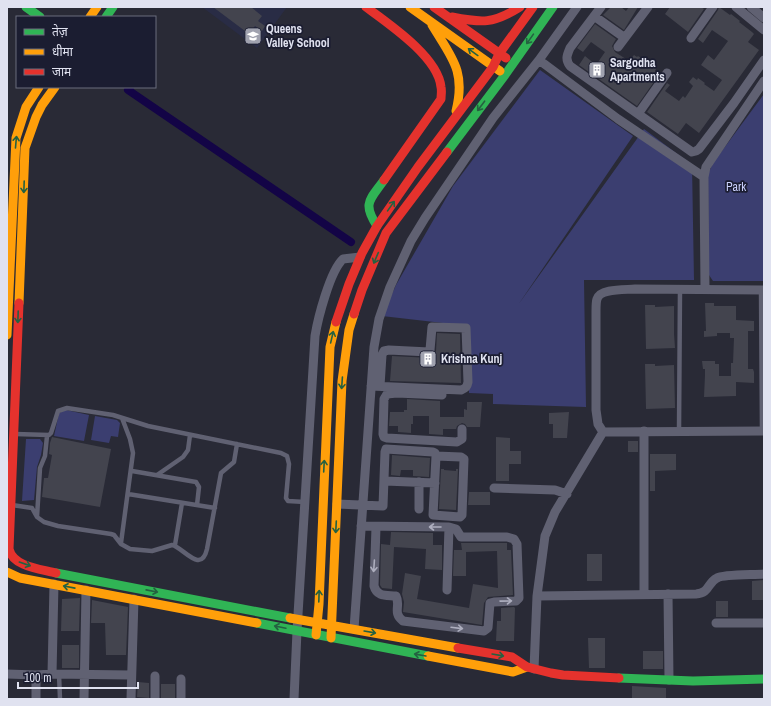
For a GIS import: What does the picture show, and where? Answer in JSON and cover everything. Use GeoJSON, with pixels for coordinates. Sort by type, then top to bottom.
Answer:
{"type":"FeatureCollection","features":[{"type":"Feature","properties":{"kind":"main road"},"geometry":{"type":"LineString","coordinates":[[26,7],[39,16]]}},
{"type":"Feature","properties":{"kind":"main road"},"geometry":{"type":"LineString","coordinates":[[91,16],[97,7]]}},
{"type":"Feature","properties":{"kind":"main road"},"geometry":{"type":"LineString","coordinates":[[107,16],[113,7]]}},
{"type":"Feature","properties":{"kind":"main road"},"geometry":{"type":"LineString","coordinates":[[366,7],[398,31],[421,52],[440,79],[442,92],[441,99],[371,199],[368,206],[368,214],[377,226]]}},
{"type":"Feature","properties":{"kind":"main road"},"geometry":{"type":"LineString","coordinates":[[410,7],[505,75]]}},
{"type":"Feature","properties":{"kind":"main road"},"geometry":{"type":"LineString","coordinates":[[434,7],[513,63]]}},
{"type":"Feature","properties":{"kind":"main road"},"geometry":{"type":"LineString","coordinates":[[447,16],[474,22],[491,22],[508,15],[520,7]]}},
{"type":"Feature","properties":{"kind":"main road"},"geometry":{"type":"LineString","coordinates":[[316,635],[330,347],[335,324],[360,257],[377,226],[492,67],[499,54],[533,7]]}},
{"type":"Feature","properties":{"kind":"main road"},"geometry":{"type":"LineString","coordinates":[[331,638],[342,382],[349,330],[362,290],[386,232],[505,75],[553,7]]}},
{"type":"Feature","properties":{"kind":"main road"},"geometry":{"type":"LineString","coordinates":[[431,22],[455,63],[461,79],[460,98],[453,120]]}},
{"type":"Feature","properties":{"kind":"main road"},"geometry":{"type":"LineString","coordinates":[[7,335],[16,138],[26,107],[38,88]]}},
{"type":"Feature","properties":{"kind":"main road"},"geometry":{"type":"LineString","coordinates":[[54,88],[42,105],[36,117],[25,148],[8,551],[13,558],[23,564],[63,574],[298,618],[317,623],[512,657],[531,668],[564,675],[692,681],[764,679]]}},
{"type":"Feature","properties":{"kind":"main road"},"geometry":{"type":"LineString","coordinates":[[7,572],[20,578],[507,671],[513,672],[531,668]]}},
{"type":"Feature","properties":{"kind":"street"},"geometry":{"type":"LineString","coordinates":[[376,386],[374,347],[379,319],[390,287],[411,241],[493,118],[539,60],[577,7]]}},
{"type":"Feature","properties":{"kind":"street"},"geometry":{"type":"LineString","coordinates":[[601,7],[570,48],[567,54],[568,62],[692,152],[696,151],[734,103],[764,60]]}},
{"type":"Feature","properties":{"kind":"street"},"geometry":{"type":"LineString","coordinates":[[691,38],[713,7]]}},
{"type":"Feature","properties":{"kind":"street"},"geometry":{"type":"LineString","coordinates":[[736,7],[764,30]]}},
{"type":"Feature","properties":{"kind":"street"},"geometry":{"type":"LineString","coordinates":[[750,7],[764,18]]}},
{"type":"Feature","properties":{"kind":"street"},"geometry":{"type":"LineString","coordinates":[[618,47],[644,8]]}},
{"type":"Feature","properties":{"kind":"street"},"geometry":{"type":"LineString","coordinates":[[594,16],[625,38]]}},
{"type":"Feature","properties":{"kind":"street"},"geometry":{"type":"LineString","coordinates":[[539,60],[618,119],[704,176]]}},
{"type":"Feature","properties":{"kind":"street"},"geometry":{"type":"LineString","coordinates":[[638,114],[667,73]]}},
{"type":"Feature","properties":{"kind":"street"},"geometry":{"type":"LineString","coordinates":[[705,289],[704,176],[706,167],[764,81]]}},
{"type":"Feature","properties":{"kind":"street"},"geometry":{"type":"LineString","coordinates":[[294,699],[315,336],[324,300],[340,262],[347,258],[360,257]]}},
{"type":"Feature","properties":{"kind":"street"},"geometry":{"type":"LineString","coordinates":[[603,432],[598,424],[596,410],[595,345],[597,298],[599,294],[614,290],[763,290]]}},
{"type":"Feature","properties":{"kind":"street"},"geometry":{"type":"LineString","coordinates":[[354,629],[370,396],[376,386],[382,355],[384,351],[389,350],[429,352],[432,326],[466,328],[468,382],[467,386],[461,390],[376,386]]}},
{"type":"Feature","properties":{"kind":"street"},"geometry":{"type":"LineString","coordinates":[[370,396],[385,397],[392,393],[442,395]]}},
{"type":"Feature","properties":{"kind":"street"},"geometry":{"type":"LineString","coordinates":[[385,397],[383,434],[385,438],[457,442],[461,441],[462,439],[462,429]]}},
{"type":"Feature","properties":{"kind":"street"},"geometry":{"type":"LineString","coordinates":[[644,431],[644,594]]}},
{"type":"Feature","properties":{"kind":"street"},"geometry":{"type":"LineString","coordinates":[[603,432],[679,431],[763,433]]}},
{"type":"Feature","properties":{"kind":"street"},"geometry":{"type":"LineString","coordinates":[[531,668],[537,596],[545,536],[555,512],[603,432]]}},
{"type":"Feature","properties":{"kind":"street"},"geometry":{"type":"LineString","coordinates":[[337,504],[383,506],[386,449],[433,452],[436,456],[434,515],[460,517],[462,515],[464,459],[461,457],[436,456]]}},
{"type":"Feature","properties":{"kind":"street"},"geometry":{"type":"LineString","coordinates":[[385,481],[435,482]]}},
{"type":"Feature","properties":{"kind":"street"},"geometry":{"type":"LineString","coordinates":[[419,482],[419,509]]}},
{"type":"Feature","properties":{"kind":"street"},"geometry":{"type":"LineString","coordinates":[[494,488],[556,490],[567,494]]}},
{"type":"Feature","properties":{"kind":"street"},"geometry":{"type":"LineString","coordinates":[[361,526],[449,527],[456,529],[461,537],[507,536],[517,544],[519,598],[516,601],[490,603],[488,628],[485,631],[403,621],[399,618],[397,613],[398,600],[396,596],[379,595],[375,592],[373,578],[376,527]]}},
{"type":"Feature","properties":{"kind":"street"},"geometry":{"type":"LineString","coordinates":[[447,590],[449,527]]}},
{"type":"Feature","properties":{"kind":"street"},"geometry":{"type":"LineString","coordinates":[[537,596],[696,594],[703,593],[713,581],[720,576],[764,574]]}},
{"type":"Feature","properties":{"kind":"street"},"geometry":{"type":"LineString","coordinates":[[54,584],[56,674]]}},
{"type":"Feature","properties":{"kind":"street"},"geometry":{"type":"LineString","coordinates":[[84,699],[86,590]]}},
{"type":"Feature","properties":{"kind":"street"},"geometry":{"type":"LineString","coordinates":[[668,594],[669,680]]}},
{"type":"Feature","properties":{"kind":"street"},"geometry":{"type":"LineString","coordinates":[[131,699],[134,599]]}},
{"type":"Feature","properties":{"kind":"street"},"geometry":{"type":"LineString","coordinates":[[716,623],[764,623]]}},
{"type":"Feature","properties":{"kind":"street"},"geometry":{"type":"LineString","coordinates":[[435,644],[438,626]]}},
{"type":"Feature","properties":{"kind":"street"},"geometry":{"type":"LineString","coordinates":[[7,674],[131,675]]}},
{"type":"Feature","properties":{"kind":"street"},"geometry":{"type":"LineString","coordinates":[[36,675],[36,699]]}},
{"type":"Feature","properties":{"kind":"street"},"geometry":{"type":"LineString","coordinates":[[155,676],[155,699]]}},
{"type":"Feature","properties":{"kind":"street"},"geometry":{"type":"LineString","coordinates":[[181,679],[182,699]]}},
{"type":"Feature","properties":{"kind":"lane"},"geometry":{"type":"LineString","coordinates":[[679,431],[680,289]]}},
{"type":"Feature","properties":{"kind":"lane"},"geometry":{"type":"LineString","coordinates":[[763,290],[763,433]]}},
{"type":"Feature","properties":{"kind":"lane"},"geometry":{"type":"LineString","coordinates":[[37,517],[40,468],[45,456],[47,436],[51,433],[58,411],[64,408],[99,413],[122,418],[140,425],[284,454],[288,459],[289,464],[285,495],[286,498],[288,501],[305,502]]}},
{"type":"Feature","properties":{"kind":"lane"},"geometry":{"type":"LineString","coordinates":[[121,544],[132,471],[133,453],[132,445],[122,418]]}},
{"type":"Feature","properties":{"kind":"lane"},"geometry":{"type":"LineString","coordinates":[[14,434],[47,436]]}},
{"type":"Feature","properties":{"kind":"lane"},"geometry":{"type":"LineString","coordinates":[[157,475],[183,457],[188,450],[190,435]]}},
{"type":"Feature","properties":{"kind":"lane"},"geometry":{"type":"LineString","coordinates":[[11,504],[30,507],[40,521],[58,526],[114,535],[121,544],[130,549],[143,552],[156,551],[170,545],[175,545],[191,558],[198,560],[202,558],[207,549],[221,473],[234,462],[237,444]]}},
{"type":"Feature","properties":{"kind":"lane"},"geometry":{"type":"LineString","coordinates":[[132,471],[196,482],[199,488],[197,505]]}},
{"type":"Feature","properties":{"kind":"lane"},"geometry":{"type":"LineString","coordinates":[[128,494],[215,508]]}},
{"type":"Feature","properties":{"kind":"lane"},"geometry":{"type":"LineString","coordinates":[[175,545],[182,503]]}},
{"type":"Feature","properties":{"kind":"lane"},"geometry":{"type":"LineString","coordinates":[[56,674],[60,699]]}},
{"type":"Feature","properties":{"kind":"shaded area","name":"Queens Valley School"},"geometry":{"type":"Polygon","coordinates":[[[202,7],[287,7],[257,48],[202,7]]]}},
{"type":"Feature","properties":{"kind":"green space"},"geometry":{"type":"Polygon","coordinates":[[[540,70],[633,136],[518,305],[644,129],[692,165],[694,280],[584,280],[586,407],[493,404],[493,394],[469,393],[469,326],[382,316],[396,285],[453,186],[540,70]]]}},
{"type":"Feature","properties":{"kind":"green space","name":"Park"},"geometry":{"type":"Polygon","coordinates":[[[764,94],[764,281],[713,281],[709,275],[708,174],[713,163],[764,94]]]}},
{"type":"Feature","properties":{"kind":"green space"},"geometry":{"type":"Polygon","coordinates":[[[66,410],[89,415],[84,441],[54,436],[59,413],[66,410]]]}},
{"type":"Feature","properties":{"kind":"green space"},"geometry":{"type":"Polygon","coordinates":[[[95,416],[117,420],[120,423],[118,437],[111,436],[109,443],[91,440],[95,416]]]}},
{"type":"Feature","properties":{"kind":"green space"},"geometry":{"type":"Polygon","coordinates":[[[26,439],[40,439],[43,443],[37,467],[34,500],[22,501],[26,439]]]}},
{"type":"Feature","properties":{"kind":"building"},"geometry":{"type":"Polygon","coordinates":[[[213,7],[251,7],[262,16],[258,21],[265,26],[262,31],[255,26],[249,34],[213,7]]]}},
{"type":"Feature","properties":{"kind":"building"},"geometry":{"type":"Polygon","coordinates":[[[611,7],[621,7],[626,11],[629,7],[638,7],[624,30],[603,15],[611,7]]]}},
{"type":"Feature","properties":{"kind":"building"},"geometry":{"type":"Polygon","coordinates":[[[670,7],[701,7],[704,9],[688,32],[665,14],[670,7]]]}},
{"type":"Feature","properties":{"kind":"building"},"geometry":{"type":"Polygon","coordinates":[[[719,7],[730,15],[731,14],[754,34],[748,42],[759,50],[699,133],[686,123],[678,134],[647,112],[667,83],[670,85],[665,91],[679,101],[683,96],[685,98],[693,86],[689,82],[693,77],[697,80],[698,78],[714,91],[722,80],[701,65],[708,55],[714,60],[728,41],[712,30],[703,43],[698,39],[719,7]]]}},
{"type":"Feature","properties":{"kind":"building"},"geometry":{"type":"Polygon","coordinates":[[[595,24],[616,39],[612,46],[615,52],[629,61],[634,55],[637,57],[638,56],[656,69],[655,71],[658,73],[656,75],[658,76],[637,106],[579,65],[585,56],[596,65],[605,52],[591,42],[583,52],[577,48],[595,24]]]}},
{"type":"Feature","properties":{"kind":"building"},"geometry":{"type":"Polygon","coordinates":[[[705,303],[714,303],[714,306],[736,306],[736,320],[754,321],[754,331],[748,331],[748,369],[753,369],[754,383],[736,382],[736,396],[704,397],[705,369],[703,369],[702,361],[715,361],[715,364],[719,364],[719,376],[731,376],[734,338],[730,338],[730,333],[717,333],[717,336],[704,337],[704,331],[706,331],[705,303]]]}},
{"type":"Feature","properties":{"kind":"building"},"geometry":{"type":"Polygon","coordinates":[[[645,305],[655,305],[655,307],[674,306],[675,348],[646,349],[645,305]]]}},
{"type":"Feature","properties":{"kind":"building","name":"Krishna Kunj"},"geometry":{"type":"Polygon","coordinates":[[[437,333],[460,334],[461,383],[390,381],[392,356],[431,358],[436,351],[437,333]]]}},
{"type":"Feature","properties":{"kind":"building"},"geometry":{"type":"Polygon","coordinates":[[[645,364],[655,364],[655,366],[674,365],[675,408],[646,409],[645,364]]]}},
{"type":"Feature","properties":{"kind":"building"},"geometry":{"type":"Polygon","coordinates":[[[407,399],[440,401],[440,417],[464,417],[464,409],[467,410],[467,402],[482,402],[480,427],[467,427],[462,423],[457,426],[456,429],[443,429],[443,435],[429,434],[429,416],[413,416],[411,433],[398,432],[398,426],[389,426],[390,412],[404,412],[404,410],[407,410],[407,399]]]}},
{"type":"Feature","properties":{"kind":"building"},"geometry":{"type":"Polygon","coordinates":[[[569,412],[567,438],[553,438],[553,424],[549,424],[549,413],[569,412]]]}},
{"type":"Feature","properties":{"kind":"building"},"geometry":{"type":"Polygon","coordinates":[[[52,437],[111,449],[100,507],[42,497],[44,478],[48,478],[52,455],[49,454],[52,437]]]}},
{"type":"Feature","properties":{"kind":"building"},"geometry":{"type":"Polygon","coordinates":[[[496,437],[510,438],[510,451],[521,451],[521,464],[509,464],[509,481],[496,481],[496,437]]]}},
{"type":"Feature","properties":{"kind":"building"},"geometry":{"type":"Polygon","coordinates":[[[628,441],[638,441],[638,452],[628,452],[628,441]]]}},
{"type":"Feature","properties":{"kind":"building"},"geometry":{"type":"Polygon","coordinates":[[[650,454],[676,454],[676,470],[655,471],[655,491],[650,491],[650,454]]]}},
{"type":"Feature","properties":{"kind":"building"},"geometry":{"type":"Polygon","coordinates":[[[392,455],[430,458],[429,477],[413,476],[413,470],[401,470],[400,476],[391,475],[392,455]]]}},
{"type":"Feature","properties":{"kind":"building"},"geometry":{"type":"Polygon","coordinates":[[[441,469],[456,471],[456,469],[458,469],[456,510],[439,509],[441,469]]]}},
{"type":"Feature","properties":{"kind":"building"},"geometry":{"type":"Polygon","coordinates":[[[469,492],[490,492],[490,505],[468,505],[469,492]]]}},
{"type":"Feature","properties":{"kind":"building"},"geometry":{"type":"Polygon","coordinates":[[[391,532],[433,533],[433,545],[442,545],[442,570],[425,569],[426,549],[394,547],[392,589],[382,588],[380,585],[381,544],[390,545],[391,532]]]}},
{"type":"Feature","properties":{"kind":"building"},"geometry":{"type":"Polygon","coordinates":[[[461,543],[507,543],[507,550],[511,550],[513,595],[488,597],[484,603],[482,625],[403,612],[404,602],[402,594],[405,573],[421,576],[417,599],[469,608],[473,584],[498,588],[497,551],[466,552],[466,576],[453,576],[454,550],[462,550],[461,543]]]}},
{"type":"Feature","properties":{"kind":"building"},"geometry":{"type":"Polygon","coordinates":[[[587,554],[602,554],[602,581],[587,581],[587,554]]]}},
{"type":"Feature","properties":{"kind":"building"},"geometry":{"type":"Polygon","coordinates":[[[764,580],[764,600],[752,600],[752,581],[764,580]]]}},
{"type":"Feature","properties":{"kind":"building"},"geometry":{"type":"Polygon","coordinates":[[[80,598],[79,631],[61,631],[62,599],[80,598]]]}},
{"type":"Feature","properties":{"kind":"building"},"geometry":{"type":"Polygon","coordinates":[[[92,600],[128,607],[126,655],[106,655],[105,623],[91,623],[92,600]]]}},
{"type":"Feature","properties":{"kind":"building"},"geometry":{"type":"Polygon","coordinates":[[[716,601],[728,601],[728,617],[716,617],[716,601]]]}},
{"type":"Feature","properties":{"kind":"building"},"geometry":{"type":"Polygon","coordinates":[[[514,607],[514,641],[496,641],[497,621],[501,621],[501,608],[514,607]]]}},
{"type":"Feature","properties":{"kind":"building"},"geometry":{"type":"Polygon","coordinates":[[[588,638],[605,638],[605,668],[589,668],[588,638]]]}},
{"type":"Feature","properties":{"kind":"building"},"geometry":{"type":"Polygon","coordinates":[[[62,645],[79,645],[79,668],[62,668],[62,645]]]}},
{"type":"Feature","properties":{"kind":"building"},"geometry":{"type":"Polygon","coordinates":[[[643,651],[663,651],[663,669],[643,669],[643,651]]]}},
{"type":"Feature","properties":{"kind":"building"},"geometry":{"type":"Polygon","coordinates":[[[138,682],[149,683],[149,698],[137,697],[138,682]]]}},
{"type":"Feature","properties":{"kind":"building"},"geometry":{"type":"Polygon","coordinates":[[[161,684],[175,684],[175,699],[161,699],[161,684]]]}},
{"type":"Feature","properties":{"kind":"building"},"geometry":{"type":"Polygon","coordinates":[[[632,686],[666,688],[666,699],[632,699],[632,686]]]}},
{"type":"Feature","properties":{"kind":"waterway"},"geometry":{"type":"LineString","coordinates":[[129,88],[128,90],[351,242]]}},
{"type":"Feature","properties":{"kind":"traffic: fast"},"geometry":{"type":"LineString","coordinates":[[26,7],[39,16]]}},
{"type":"Feature","properties":{"kind":"traffic: fast"},"geometry":{"type":"LineString","coordinates":[[107,16],[113,7]]}},
{"type":"Feature","properties":{"kind":"traffic: fast"},"geometry":{"type":"LineString","coordinates":[[447,152],[505,75],[553,7]]}},
{"type":"Feature","properties":{"kind":"traffic: fast"},"geometry":{"type":"LineString","coordinates":[[377,226],[372,218],[369,207],[372,197],[384,180]]}},
{"type":"Feature","properties":{"kind":"traffic: fast"},"geometry":{"type":"LineString","coordinates":[[56,573],[290,618]]}},
{"type":"Feature","properties":{"kind":"traffic: fast"},"geometry":{"type":"LineString","coordinates":[[257,623],[428,656]]}},
{"type":"Feature","properties":{"kind":"traffic: fast"},"geometry":{"type":"LineString","coordinates":[[619,678],[693,681],[764,679]]}},
{"type":"Feature","properties":{"kind":"traffic: slow"},"geometry":{"type":"LineString","coordinates":[[91,16],[97,7]]}},
{"type":"Feature","properties":{"kind":"traffic: slow"},"geometry":{"type":"LineString","coordinates":[[410,7],[500,71]]}},
{"type":"Feature","properties":{"kind":"traffic: slow"},"geometry":{"type":"LineString","coordinates":[[432,25],[451,56],[458,75],[459,97],[456,111]]}},
{"type":"Feature","properties":{"kind":"traffic: slow"},"geometry":{"type":"LineString","coordinates":[[7,335],[16,138],[26,107],[38,88]]}},
{"type":"Feature","properties":{"kind":"traffic: slow"},"geometry":{"type":"LineString","coordinates":[[19,303],[25,148],[36,117],[42,105],[54,88]]}},
{"type":"Feature","properties":{"kind":"traffic: slow"},"geometry":{"type":"LineString","coordinates":[[331,638],[342,381],[349,330],[354,314]]}},
{"type":"Feature","properties":{"kind":"traffic: slow"},"geometry":{"type":"LineString","coordinates":[[316,635],[319,604],[330,347],[336,322]]}},
{"type":"Feature","properties":{"kind":"traffic: slow"},"geometry":{"type":"LineString","coordinates":[[7,572],[20,578],[257,623]]}},
{"type":"Feature","properties":{"kind":"traffic: slow"},"geometry":{"type":"LineString","coordinates":[[290,618],[458,648]]}},
{"type":"Feature","properties":{"kind":"traffic: slow"},"geometry":{"type":"LineString","coordinates":[[428,656],[513,672],[527,667]]}},
{"type":"Feature","properties":{"kind":"traffic: jam"},"geometry":{"type":"LineString","coordinates":[[366,7],[399,32],[422,53],[438,76],[441,88],[441,99],[384,180]]}},
{"type":"Feature","properties":{"kind":"traffic: jam"},"geometry":{"type":"LineString","coordinates":[[434,7],[506,58]]}},
{"type":"Feature","properties":{"kind":"traffic: jam"},"geometry":{"type":"LineString","coordinates":[[452,17],[487,21],[502,17],[520,7]]}},
{"type":"Feature","properties":{"kind":"traffic: jam"},"geometry":{"type":"LineString","coordinates":[[336,322],[349,284],[362,253],[377,226],[418,167],[493,67],[499,54],[533,7]]}},
{"type":"Feature","properties":{"kind":"traffic: jam"},"geometry":{"type":"LineString","coordinates":[[354,314],[362,290],[386,233],[447,152]]}},
{"type":"Feature","properties":{"kind":"traffic: jam"},"geometry":{"type":"LineString","coordinates":[[19,303],[9,549],[16,560],[28,566],[56,573]]}},
{"type":"Feature","properties":{"kind":"traffic: jam"},"geometry":{"type":"LineString","coordinates":[[458,648],[512,657],[527,667],[551,673],[619,678]]}},
{"type":"Feature","properties":{"kind":"place","name":"Queens Valley School"},"geometry":{"type":"Point","coordinates":[253,36]}},
{"type":"Feature","properties":{"kind":"place","name":"Sargodha Apartments"},"geometry":{"type":"Point","coordinates":[597,70]}},
{"type":"Feature","properties":{"kind":"place","name":"Krishna Kunj"},"geometry":{"type":"Point","coordinates":[428,359]}}]}
